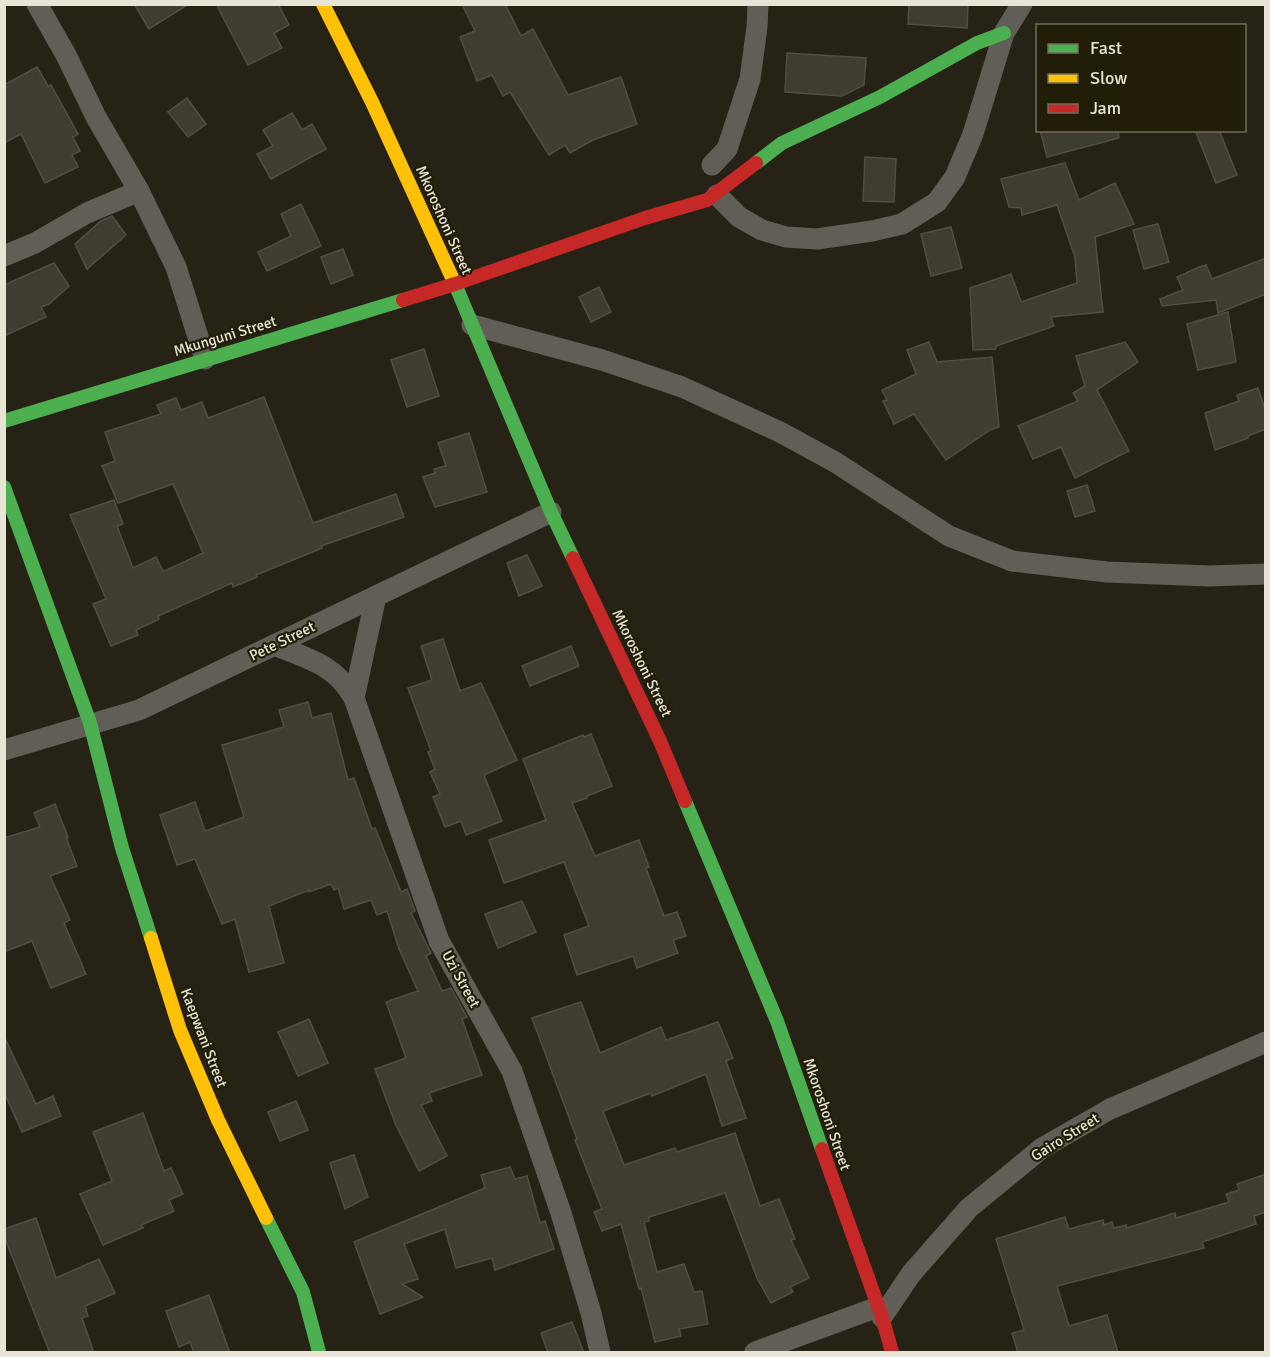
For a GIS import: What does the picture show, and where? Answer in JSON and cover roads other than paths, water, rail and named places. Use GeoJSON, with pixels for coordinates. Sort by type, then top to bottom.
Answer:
{"type":"FeatureCollection","features":[{"type":"Feature","properties":{"kind":"street"},"geometry":{"type":"LineString","coordinates":[[38,4],[96,117],[139,191],[177,267],[205,358]]}},
{"type":"Feature","properties":{"kind":"street","name":"Mkoroshoni Street"},"geometry":{"type":"LineString","coordinates":[[322,4],[372,102],[455,284],[551,512],[660,741],[777,1021],[880,1312],[892,1353]]}},
{"type":"Feature","properties":{"kind":"street"},"geometry":{"type":"LineString","coordinates":[[711,165],[726,149],[750,79],[758,4]]}},
{"type":"Feature","properties":{"kind":"street"},"geometry":{"type":"LineString","coordinates":[[1004,33],[977,43],[880,97],[782,143],[717,195],[739,217],[762,230],[786,237],[817,239],[902,224],[937,202],[956,177],[973,134],[1004,33],[1022,4]]}},
{"type":"Feature","properties":{"kind":"street"},"geometry":{"type":"LineString","coordinates":[[4,256],[35,243],[87,213],[139,191]]}},
{"type":"Feature","properties":{"kind":"street","name":"Mkunguni Street"},"geometry":{"type":"LineString","coordinates":[[4,422],[205,358],[455,284],[717,195]]}},
{"type":"Feature","properties":{"kind":"street"},"geometry":{"type":"LineString","coordinates":[[472,325],[602,360],[682,387],[780,432],[835,462],[949,536],[1012,561],[1107,572],[1209,576],[1266,574]]}},
{"type":"Feature","properties":{"kind":"street","name":"Kaepwani Street"},"geometry":{"type":"LineString","coordinates":[[4,487],[90,723],[122,848],[180,1030],[218,1120],[303,1292],[319,1353]]}},
{"type":"Feature","properties":{"kind":"street","name":"Pete Street"},"geometry":{"type":"LineString","coordinates":[[4,750],[139,710],[551,512]]}},
{"type":"Feature","properties":{"kind":"street"},"geometry":{"type":"LineString","coordinates":[[354,698],[376,596]]}},
{"type":"Feature","properties":{"kind":"street","name":"Uzi Street"},"geometry":{"type":"LineString","coordinates":[[274,645],[325,666],[346,683],[354,698],[439,941],[512,1071],[561,1213],[591,1313],[600,1353]]}},
{"type":"Feature","properties":{"kind":"street","name":"Gairo Street"},"geometry":{"type":"LineString","coordinates":[[880,1312],[969,1208],[1042,1148],[1110,1109],[1266,1042]]}},
{"type":"Feature","properties":{"kind":"street"},"geometry":{"type":"LineString","coordinates":[[755,1353],[880,1312]]}}]}
